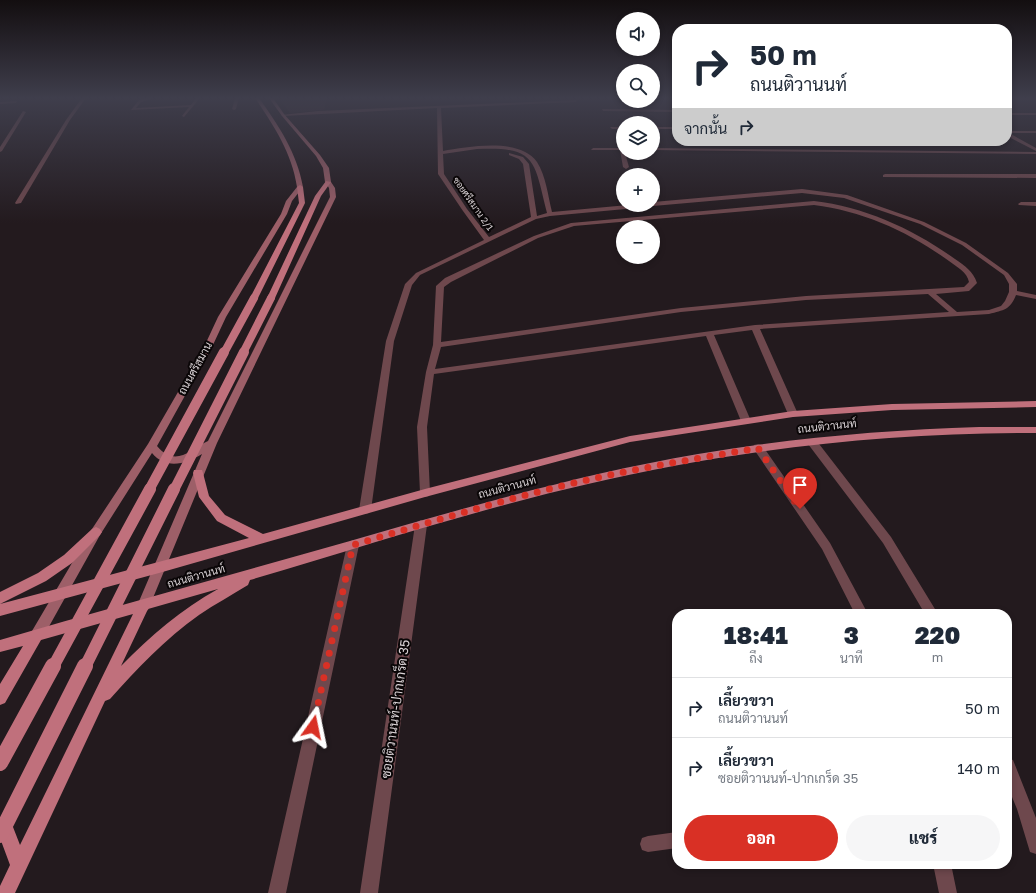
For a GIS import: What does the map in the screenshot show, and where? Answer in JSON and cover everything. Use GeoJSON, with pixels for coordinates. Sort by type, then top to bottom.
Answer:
{"type":"FeatureCollection","features":[{"type":"Feature","properties":{"kind":"main road"},"geometry":{"type":"LineString","coordinates":[[0,763],[254,298],[302,203],[299,172],[295,158],[283,140]]}},
{"type":"Feature","properties":{"kind":"main road"},"geometry":{"type":"LineString","coordinates":[[6,893],[95,704],[144,606],[198,473],[212,443],[332,196],[332,188],[328,182],[326,168],[318,155],[304,140]]}},
{"type":"Feature","properties":{"kind":"main road"},"geometry":{"type":"LineString","coordinates":[[0,835],[271,298],[318,196],[328,182]]}},
{"type":"Feature","properties":{"kind":"main road","name":"ถนนศรีสมาน"},"geometry":{"type":"LineString","coordinates":[[37,635],[96,532],[152,446],[208,347],[222,317],[284,214],[289,201],[300,187]]}},
{"type":"Feature","properties":{"kind":"main road","name":"ถนนติวานนท์"},"geometry":{"type":"LineString","coordinates":[[0,610],[159,568],[425,493],[630,439],[792,414],[892,407],[1036,404]]}},
{"type":"Feature","properties":{"kind":"main road","name":"ถนนติวานนท์"},"geometry":{"type":"LineString","coordinates":[[0,646],[144,606],[421,525],[586,480],[665,464],[758,448],[874,435],[949,430],[1036,430]]}},
{"type":"Feature","properties":{"kind":"main road"},"geometry":{"type":"LineString","coordinates":[[152,446],[167,460],[178,460],[198,452],[212,443]]}},
{"type":"Feature","properties":{"kind":"main road"},"geometry":{"type":"LineString","coordinates":[[198,473],[204,497],[221,518],[262,539]]}},
{"type":"Feature","properties":{"kind":"main road"},"geometry":{"type":"LineString","coordinates":[[0,598],[42,577],[68,559],[96,532]]}},
{"type":"Feature","properties":{"kind":"main road"},"geometry":{"type":"LineString","coordinates":[[95,704],[129,666],[180,622],[209,601],[259,572]]}},
{"type":"Feature","properties":{"kind":"main road"},"geometry":{"type":"LineString","coordinates":[[0,698],[37,635]]}},
{"type":"Feature","properties":{"kind":"main road"},"geometry":{"type":"LineString","coordinates":[[0,827],[7,833],[19,865]]}},
{"type":"Feature","properties":{"kind":"street"},"geometry":{"type":"LineString","coordinates":[[0,151],[7,140]]}},
{"type":"Feature","properties":{"kind":"street"},"geometry":{"type":"LineString","coordinates":[[18,203],[56,140]]}},
{"type":"Feature","properties":{"kind":"street","name":"ซอยศรีสมาน 2/1"},"geometry":{"type":"LineString","coordinates":[[440,140],[441,174],[465,210],[488,240]]}},
{"type":"Feature","properties":{"kind":"street"},"geometry":{"type":"LineString","coordinates":[[1017,140],[1036,152]]}},
{"type":"Feature","properties":{"kind":"street"},"geometry":{"type":"LineString","coordinates":[[441,155],[480,147],[514,149],[529,155],[535,162],[550,214]]}},
{"type":"Feature","properties":{"kind":"street"},"geometry":{"type":"LineString","coordinates":[[660,149],[733,148],[1036,152]]}},
{"type":"Feature","properties":{"kind":"street"},"geometry":{"type":"LineString","coordinates":[[593,149],[616,149]]}},
{"type":"Feature","properties":{"kind":"street"},"geometry":{"type":"LineString","coordinates":[[441,155],[500,152],[521,158],[526,164],[527,168],[534,218]]}},
{"type":"Feature","properties":{"kind":"street"},"geometry":{"type":"LineString","coordinates":[[624,160],[626,167]]}},
{"type":"Feature","properties":{"kind":"street"},"geometry":{"type":"LineString","coordinates":[[527,168],[537,168]]}},
{"type":"Feature","properties":{"kind":"street"},"geometry":{"type":"LineString","coordinates":[[885,176],[1036,176]]}},
{"type":"Feature","properties":{"kind":"street"},"geometry":{"type":"LineString","coordinates":[[430,372],[755,327],[989,312],[1004,308],[1010,302],[1013,292],[1013,284],[1006,274],[964,244],[908,217],[845,196],[802,191],[660,203]]}},
{"type":"Feature","properties":{"kind":"street"},"geometry":{"type":"LineString","coordinates":[[425,493],[422,427],[430,372],[437,345],[440,286],[443,283],[536,237],[573,224],[814,203],[840,206],[890,224],[929,244],[971,274],[973,279],[973,283],[966,289],[806,298],[681,310],[437,345]]}},
{"type":"Feature","properties":{"kind":"street"},"geometry":{"type":"LineString","coordinates":[[1021,204],[1036,204]]}},
{"type":"Feature","properties":{"kind":"street"},"geometry":{"type":"LineString","coordinates":[[365,510],[390,341],[409,284],[418,274],[534,218],[550,214],[616,208]]}},
{"type":"Feature","properties":{"kind":"street"},"geometry":{"type":"LineString","coordinates":[[930,292],[955,314]]}},
{"type":"Feature","properties":{"kind":"street"},"geometry":{"type":"LineString","coordinates":[[1013,292],[1036,297]]}},
{"type":"Feature","properties":{"kind":"street"},"geometry":{"type":"LineString","coordinates":[[755,327],[792,414]]}},
{"type":"Feature","properties":{"kind":"street"},"geometry":{"type":"LineString","coordinates":[[710,333],[746,421]]}},
{"type":"Feature","properties":{"kind":"street"},"geometry":{"type":"LineString","coordinates":[[812,442],[887,540],[929,609]]}},
{"type":"Feature","properties":{"kind":"street"},"geometry":{"type":"LineString","coordinates":[[758,448],[826,546],[859,609]]}},
{"type":"Feature","properties":{"kind":"street","name":"ซอยติวานนท์-ปากเกร็ด 35"},"geometry":{"type":"LineString","coordinates":[[369,893],[421,525]]}},
{"type":"Feature","properties":{"kind":"street"},"geometry":{"type":"LineString","coordinates":[[277,893],[353,545]]}},
{"type":"Feature","properties":{"kind":"street"},"geometry":{"type":"LineString","coordinates":[[1012,778],[1025,809],[1036,846]]}},
{"type":"Feature","properties":{"kind":"street"},"geometry":{"type":"LineString","coordinates":[[648,844],[672,841]]}},
{"type":"Feature","properties":{"kind":"street"},"geometry":{"type":"LineString","coordinates":[[943,869],[948,893]]}},
{"type":"Feature","properties":{"kind":"route"},"geometry":{"type":"LineString","coordinates":[[313,727],[353,545],[509,500],[586,480],[665,464],[758,448],[800,509]]}}]}
